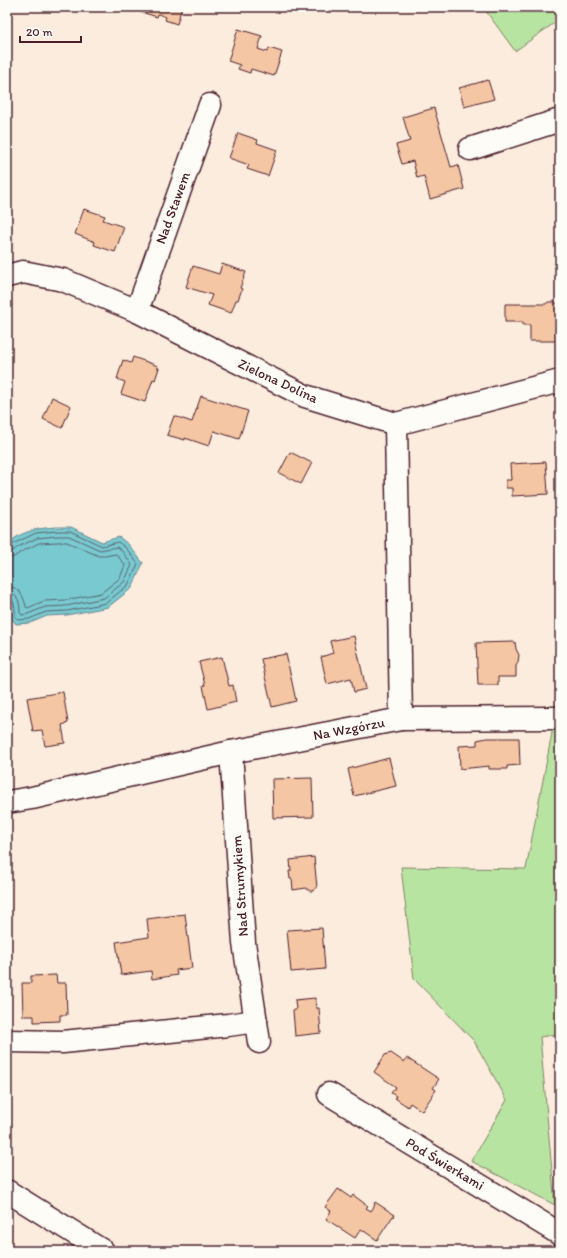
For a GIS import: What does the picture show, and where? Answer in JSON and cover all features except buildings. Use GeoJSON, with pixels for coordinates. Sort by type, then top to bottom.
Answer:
{"type":"FeatureCollection","features":[{"type":"Feature","properties":{"kind":"street","name":"Nad Stawem"},"geometry":{"type":"LineString","coordinates":[[137,311],[210,105]]}},
{"type":"Feature","properties":{"kind":"street"},"geometry":{"type":"LineString","coordinates":[[470,149],[560,120]]}},
{"type":"Feature","properties":{"kind":"street","name":"Zielona Dolina"},"geometry":{"type":"LineString","coordinates":[[7,276],[23,272],[63,280],[137,311],[305,396],[396,424]]}},
{"type":"Feature","properties":{"kind":"street"},"geometry":{"type":"LineString","coordinates":[[396,424],[560,381]]}},
{"type":"Feature","properties":{"kind":"street","name":"Na Wzgórzu"},"geometry":{"type":"LineString","coordinates":[[7,802],[32,798],[231,752],[401,719],[396,424]]}},
{"type":"Feature","properties":{"kind":"street"},"geometry":{"type":"LineString","coordinates":[[401,719],[560,718]]}},
{"type":"Feature","properties":{"kind":"street","name":"Nad Strumykiem"},"geometry":{"type":"LineString","coordinates":[[231,752],[244,943],[259,1042]]}},
{"type":"Feature","properties":{"kind":"street"},"geometry":{"type":"LineString","coordinates":[[7,1042],[63,1042],[256,1021]]}},
{"type":"Feature","properties":{"kind":"street","name":"Pod Świerkami"},"geometry":{"type":"LineString","coordinates":[[330,1094],[560,1234]]}},
{"type":"Feature","properties":{"kind":"street"},"geometry":{"type":"LineString","coordinates":[[7,1191],[103,1251]]}},
{"type":"Feature","properties":{"kind":"green space"},"geometry":{"type":"Polygon","coordinates":[[[483,7],[560,7],[560,19],[515,51],[483,7]]]}},
{"type":"Feature","properties":{"kind":"green space"},"geometry":{"type":"Polygon","coordinates":[[[560,678],[560,1034],[540,1037],[555,1205],[471,1161],[507,1100],[474,1041],[414,979],[401,867],[526,869],[552,733],[560,678]]]}},
{"type":"Feature","properties":{"kind":"water"},"geometry":{"type":"Polygon","coordinates":[[[71,527],[102,542],[119,537],[129,545],[143,563],[132,588],[108,607],[67,615],[47,616],[30,623],[16,624],[11,618],[11,606],[7,598],[7,545],[12,540],[24,533],[43,528],[71,527]]]}}]}
